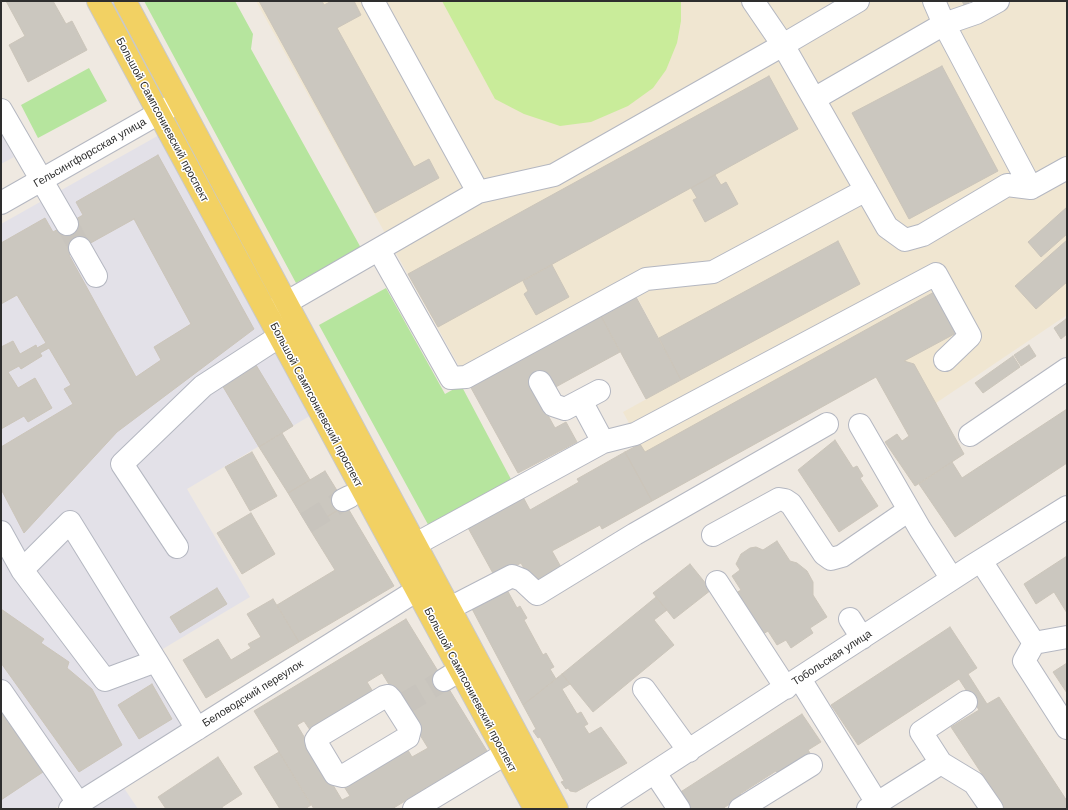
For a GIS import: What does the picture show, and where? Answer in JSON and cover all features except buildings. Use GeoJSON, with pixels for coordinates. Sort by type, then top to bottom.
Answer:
{"type":"FeatureCollection","features":[{"type":"Feature","properties":{"kind":"main road","name":"Большой Сампсониевский проспект"},"geometry":{"type":"LineString","coordinates":[[98,1],[279,336],[426,585],[450,608],[557,809]]}},
{"type":"Feature","properties":{"kind":"main road","name":"Большой Сампсониевский проспект"},"geometry":{"type":"LineString","coordinates":[[124,1],[416,544],[426,585],[452,675],[505,754],[535,809]]}},
{"type":"Feature","properties":{"kind":"street"},"geometry":{"type":"LineString","coordinates":[[373,1],[478,192]]}},
{"type":"Feature","properties":{"kind":"street"},"geometry":{"type":"LineString","coordinates":[[753,1],[783,46],[887,227],[905,240],[923,235],[1007,185],[1031,188],[1067,168]]}},
{"type":"Feature","properties":{"kind":"street"},"geometry":{"type":"LineString","coordinates":[[267,314],[478,192],[554,175],[783,46],[858,1]]}},
{"type":"Feature","properties":{"kind":"street"},"geometry":{"type":"LineString","coordinates":[[934,1],[944,24],[1031,188]]}},
{"type":"Feature","properties":{"kind":"street"},"geometry":{"type":"LineString","coordinates":[[814,99],[944,24],[976,13],[998,1]]}},
{"type":"Feature","properties":{"kind":"street","name":"Гельсингфорсская улица"},"geometry":{"type":"LineString","coordinates":[[1,203],[179,102]]}},
{"type":"Feature","properties":{"kind":"street"},"geometry":{"type":"LineString","coordinates":[[1,110],[67,224]]}},
{"type":"Feature","properties":{"kind":"street"},"geometry":{"type":"LineString","coordinates":[[379,250],[451,378],[466,377],[646,279],[713,272],[866,190]]}},
{"type":"Feature","properties":{"kind":"street"},"geometry":{"type":"LineString","coordinates":[[80,248],[96,276]]}},
{"type":"Feature","properties":{"kind":"street"},"geometry":{"type":"LineString","coordinates":[[416,544],[604,442],[635,434],[936,274],[970,336],[945,360]]}},
{"type":"Feature","properties":{"kind":"street"},"geometry":{"type":"LineString","coordinates":[[177,547],[122,464],[203,386],[298,324]]}},
{"type":"Feature","properties":{"kind":"street"},"geometry":{"type":"LineString","coordinates":[[970,435],[1067,369]]}},
{"type":"Feature","properties":{"kind":"street"},"geometry":{"type":"LineString","coordinates":[[540,382],[553,405],[566,409],[590,396],[604,442]]}},
{"type":"Feature","properties":{"kind":"street"},"geometry":{"type":"LineString","coordinates":[[450,608],[512,576],[522,580],[537,594],[634,534],[827,424]]}},
{"type":"Feature","properties":{"kind":"street"},"geometry":{"type":"LineString","coordinates":[[860,425],[909,510],[952,579]]}},
{"type":"Feature","properties":{"kind":"street"},"geometry":{"type":"LineString","coordinates":[[713,535],[779,499],[785,500],[791,504],[824,554],[831,559],[842,556],[909,510]]}},
{"type":"Feature","properties":{"kind":"street","name":"Тобольская улица"},"geometry":{"type":"LineString","coordinates":[[598,809],[793,684],[952,579],[1067,507]]}},
{"type":"Feature","properties":{"kind":"street"},"geometry":{"type":"LineString","coordinates":[[22,570],[70,522],[197,729]]}},
{"type":"Feature","properties":{"kind":"street"},"geometry":{"type":"LineString","coordinates":[[1,532],[22,570],[105,680],[156,661]]}},
{"type":"Feature","properties":{"kind":"street"},"geometry":{"type":"LineString","coordinates":[[981,561],[1034,643]]}},
{"type":"Feature","properties":{"kind":"street"},"geometry":{"type":"LineString","coordinates":[[717,582],[793,684],[873,806],[941,762]]}},
{"type":"Feature","properties":{"kind":"street","name":"Беловодский переулок"},"geometry":{"type":"LineString","coordinates":[[74,806],[426,585]]}},
{"type":"Feature","properties":{"kind":"street"},"geometry":{"type":"LineString","coordinates":[[850,619],[862,638]]}},
{"type":"Feature","properties":{"kind":"street"},"geometry":{"type":"LineString","coordinates":[[1034,643],[1067,637]]}},
{"type":"Feature","properties":{"kind":"street"},"geometry":{"type":"LineString","coordinates":[[1034,643],[1024,661],[1067,728]]}},
{"type":"Feature","properties":{"kind":"street"},"geometry":{"type":"LineString","coordinates":[[644,689],[688,751]]}},
{"type":"Feature","properties":{"kind":"street"},"geometry":{"type":"LineString","coordinates":[[1,690],[74,806]]}},
{"type":"Feature","properties":{"kind":"street"},"geometry":{"type":"LineString","coordinates":[[966,702],[921,732],[941,762],[974,782],[992,809]]}},
{"type":"Feature","properties":{"kind":"street"},"geometry":{"type":"LineString","coordinates":[[414,809],[505,754]]}},
{"type":"Feature","properties":{"kind":"street"},"geometry":{"type":"LineString","coordinates":[[740,809],[811,765]]}},
{"type":"Feature","properties":{"kind":"street"},"geometry":{"type":"LineString","coordinates":[[655,773],[678,809]]}},
{"type":"Feature","properties":{"kind":"shaded area"},"geometry":{"type":"Polygon","coordinates":[[[256,1],[1067,1],[1067,315],[936,403],[964,454],[915,486],[885,442],[897,434],[902,441],[909,436],[876,377],[652,501],[625,452],[640,444],[623,412],[681,380],[637,297],[470,386],[256,1]]]}},
{"type":"Feature","properties":{"kind":"shaded area"},"geometry":{"type":"Polygon","coordinates":[[[1,133],[14,157],[1,164],[1,133]]]}},
{"type":"Feature","properties":{"kind":"shaded area"},"geometry":{"type":"Polygon","coordinates":[[[161,134],[313,414],[187,489],[250,597],[156,653],[195,718],[54,809],[1,809],[1,224],[161,134]]]}},
{"type":"Feature","properties":{"kind":"shaded area"},"geometry":{"type":"Polygon","coordinates":[[[124,788],[138,809],[91,809],[124,788]]]}},
{"type":"Feature","properties":{"kind":"green space"},"geometry":{"type":"Polygon","coordinates":[[[144,1],[235,1],[253,34],[251,49],[361,248],[296,283],[144,1]]]}},
{"type":"Feature","properties":{"kind":"green space"},"geometry":{"type":"Polygon","coordinates":[[[442,1],[681,1],[681,21],[677,43],[666,70],[653,88],[628,106],[591,122],[560,126],[524,114],[495,99],[442,1]]]}},
{"type":"Feature","properties":{"kind":"green space"},"geometry":{"type":"Polygon","coordinates":[[[89,68],[107,101],[38,138],[21,105],[89,68]]]}},
{"type":"Feature","properties":{"kind":"green space"},"geometry":{"type":"Polygon","coordinates":[[[386,288],[445,394],[461,385],[513,483],[431,530],[319,325],[386,288]]]}},
{"type":"Feature","properties":{"kind":"tunnel"},"geometry":{"type":"LineString","coordinates":[[67,224],[80,248]]}},
{"type":"Feature","properties":{"kind":"tunnel"},"geometry":{"type":"LineString","coordinates":[[306,523],[343,500]]}},
{"type":"Feature","properties":{"kind":"tunnel"},"geometry":{"type":"LineString","coordinates":[[402,705],[444,680]]}}]}
